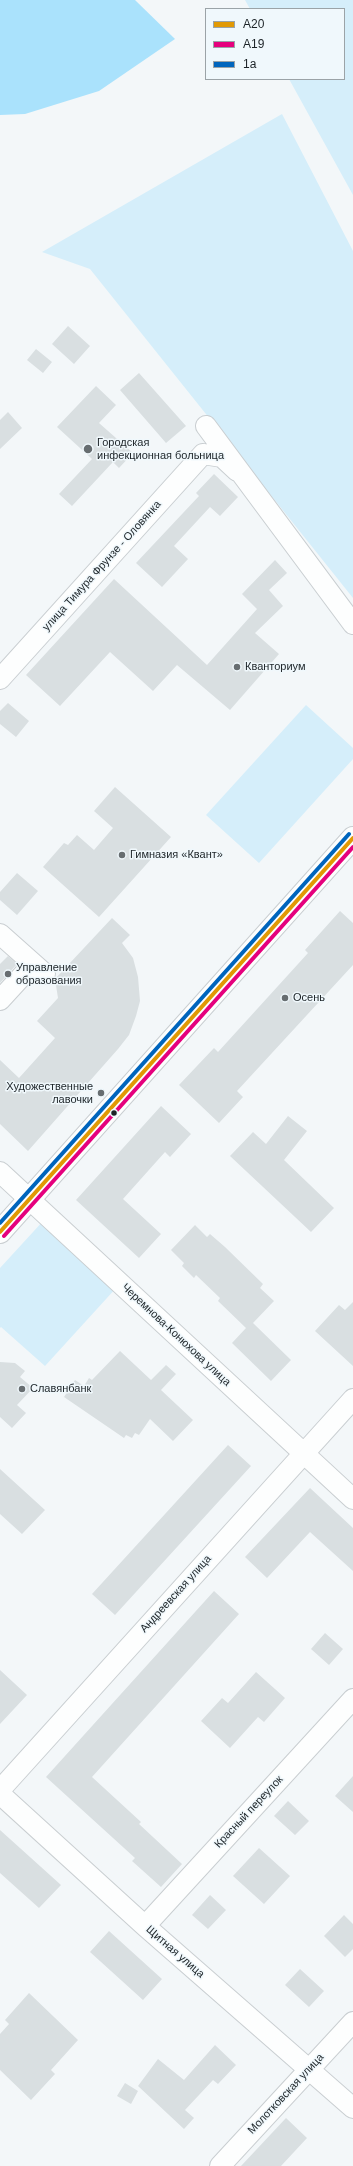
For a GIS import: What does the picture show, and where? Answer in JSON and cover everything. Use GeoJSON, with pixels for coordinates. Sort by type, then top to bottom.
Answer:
{"type":"FeatureCollection","features":[{"type":"Feature","properties":{"kind":"main road"},"geometry":{"type":"LineString","coordinates":[[0,1232],[353,838]]}},
{"type":"Feature","properties":{"kind":"street"},"geometry":{"type":"LineString","coordinates":[[206,426],[237,471],[353,624]]}},
{"type":"Feature","properties":{"kind":"street","name":"улица Тимура Фрунзе - Оловянка"},"geometry":{"type":"LineString","coordinates":[[0,679],[203,454],[222,457],[237,471]]}},
{"type":"Feature","properties":{"kind":"street"},"geometry":{"type":"LineString","coordinates":[[0,934],[39,969],[0,1000]]}},
{"type":"Feature","properties":{"kind":"street","name":"Черемнова-Конюхова улица"},"geometry":{"type":"LineString","coordinates":[[0,1172],[353,1499]]}},
{"type":"Feature","properties":{"kind":"street","name":"Андреевская улица"},"geometry":{"type":"LineString","coordinates":[[0,1790],[353,1399]]}},
{"type":"Feature","properties":{"kind":"street","name":"Красный переулок"},"geometry":{"type":"LineString","coordinates":[[145,1926],[353,1699]]}},
{"type":"Feature","properties":{"kind":"street","name":"Щитная улица"},"geometry":{"type":"LineString","coordinates":[[0,1794],[145,1926],[353,2108]]}},
{"type":"Feature","properties":{"kind":"street","name":"Молотковская улица"},"geometry":{"type":"LineString","coordinates":[[220,2166],[353,2022]]}},
{"type":"Feature","properties":{"kind":"shaded area"},"geometry":{"type":"Polygon","coordinates":[[[245,0],[353,0],[353,195],[290,80],[345,80],[345,8],[249,8],[245,0]]]}},
{"type":"Feature","properties":{"kind":"shaded area"},"geometry":{"type":"Polygon","coordinates":[[[282,114],[353,251],[353,598],[90,269],[42,252],[282,114]]]}},
{"type":"Feature","properties":{"kind":"shaded area"},"geometry":{"type":"Polygon","coordinates":[[[306,705],[353,748],[353,759],[259,863],[206,815],[306,705]]]}},
{"type":"Feature","properties":{"kind":"shaded area"},"geometry":{"type":"Polygon","coordinates":[[[44,1220],[117,1287],[45,1366],[1,1327],[0,1328],[0,1268],[44,1220]]]}},
{"type":"Feature","properties":{"kind":"water"},"geometry":{"type":"Polygon","coordinates":[[[0,0],[135,0],[175,39],[99,91],[25,114],[0,115],[0,0]]]}},
{"type":"Feature","properties":{"kind":"building"},"geometry":{"type":"Polygon","coordinates":[[[68,326],[90,346],[74,364],[52,344],[68,326]]]}},
{"type":"Feature","properties":{"kind":"building"},"geometry":{"type":"Polygon","coordinates":[[[36,349],[52,362],[43,373],[27,360],[36,349]]]}},
{"type":"Feature","properties":{"kind":"building"},"geometry":{"type":"Polygon","coordinates":[[[139,373],[186,426],[166,443],[120,390],[139,373]]]}},
{"type":"Feature","properties":{"kind":"building"},"geometry":{"type":"Polygon","coordinates":[[[96,386],[116,405],[99,423],[133,453],[119,468],[113,462],[72,506],[59,494],[92,459],[57,427],[96,386]]]}},
{"type":"Feature","properties":{"kind":"building"},"geometry":{"type":"Polygon","coordinates":[[[8,412],[22,428],[0,449],[0,420],[8,412]]]}},
{"type":"Feature","properties":{"kind":"building"},"geometry":{"type":"Polygon","coordinates":[[[214,474],[238,497],[220,516],[210,507],[174,546],[188,559],[162,587],[136,563],[199,496],[196,493],[214,474]]]}},
{"type":"Feature","properties":{"kind":"building"},"geometry":{"type":"Polygon","coordinates":[[[275,560],[287,573],[269,590],[283,606],[255,633],[279,654],[230,710],[177,665],[153,691],[110,652],[60,706],[26,675],[114,579],[207,665],[257,609],[242,594],[275,560]]]}},
{"type":"Feature","properties":{"kind":"building"},"geometry":{"type":"Polygon","coordinates":[[[8,703],[29,721],[16,737],[0,724],[0,711],[8,703]]]}},
{"type":"Feature","properties":{"kind":"building","name":"Гимназия «Квант»"},"geometry":{"type":"Polygon","coordinates":[[[115,787],[171,837],[99,917],[43,867],[64,843],[68,845],[77,835],[94,850],[113,828],[94,811],[115,787]]]}},
{"type":"Feature","properties":{"kind":"building"},"geometry":{"type":"Polygon","coordinates":[[[17,873],[38,891],[17,915],[0,900],[0,892],[17,873]]]}},
{"type":"Feature","properties":{"kind":"building"},"geometry":{"type":"Polygon","coordinates":[[[340,911],[353,923],[353,965],[237,1091],[243,1097],[219,1123],[179,1085],[214,1048],[218,1052],[308,953],[305,950],[340,911]]]}},
{"type":"Feature","properties":{"kind":"building"},"geometry":{"type":"Polygon","coordinates":[[[112,918],[130,935],[122,943],[133,958],[138,977],[140,1001],[136,1016],[129,1035],[118,1049],[28,1151],[0,1124],[0,1060],[19,1078],[55,1038],[37,1021],[58,998],[55,979],[112,918]]]}},
{"type":"Feature","properties":{"kind":"building"},"geometry":{"type":"Polygon","coordinates":[[[8,956],[17,964],[0,983],[0,964],[8,956]]]}},
{"type":"Feature","properties":{"kind":"building"},"geometry":{"type":"Polygon","coordinates":[[[161,1106],[191,1134],[170,1157],[165,1152],[123,1199],[161,1234],[139,1258],[76,1200],[161,1106]]]}},
{"type":"Feature","properties":{"kind":"building"},"geometry":{"type":"Polygon","coordinates":[[[288,1116],[307,1131],[284,1160],[334,1208],[311,1232],[230,1156],[253,1132],[266,1144],[288,1116]]]}},
{"type":"Feature","properties":{"kind":"building"},"geometry":{"type":"Polygon","coordinates":[[[195,1225],[207,1237],[210,1234],[225,1247],[263,1284],[260,1288],[274,1301],[253,1323],[291,1360],[271,1381],[232,1343],[246,1328],[218,1301],[220,1298],[196,1275],[194,1278],[182,1266],[184,1263],[171,1250],[195,1225]]]}},
{"type":"Feature","properties":{"kind":"building"},"geometry":{"type":"Polygon","coordinates":[[[353,1302],[353,1366],[315,1331],[339,1305],[345,1310],[353,1302]]]}},
{"type":"Feature","properties":{"kind":"building"},"geometry":{"type":"Polygon","coordinates":[[[120,1351],[151,1380],[166,1365],[176,1374],[161,1390],[193,1420],[173,1441],[150,1419],[139,1435],[135,1433],[132,1438],[126,1435],[124,1438],[64,1397],[75,1380],[84,1386],[89,1378],[92,1380],[120,1351]]]}},
{"type":"Feature","properties":{"kind":"building"},"geometry":{"type":"Polygon","coordinates":[[[0,1362],[15,1363],[25,1371],[20,1377],[33,1388],[17,1405],[26,1413],[12,1428],[0,1417],[0,1362]]]}},
{"type":"Feature","properties":{"kind":"building"},"geometry":{"type":"Polygon","coordinates":[[[228,1445],[251,1466],[115,1615],[92,1594],[228,1445]]]}},
{"type":"Feature","properties":{"kind":"building"},"geometry":{"type":"Polygon","coordinates":[[[0,1469],[45,1510],[22,1534],[0,1514],[0,1469]]]}},
{"type":"Feature","properties":{"kind":"building"},"geometry":{"type":"Polygon","coordinates":[[[310,1488],[353,1528],[353,1571],[310,1532],[267,1578],[245,1557],[310,1488]]]}},
{"type":"Feature","properties":{"kind":"building"},"geometry":{"type":"Polygon","coordinates":[[[214,1591],[239,1614],[92,1777],[141,1822],[139,1824],[182,1864],[161,1887],[132,1861],[135,1858],[46,1777],[214,1591]]]}},
{"type":"Feature","properties":{"kind":"building"},"geometry":{"type":"Polygon","coordinates":[[[325,1633],[343,1649],[329,1665],[311,1649],[325,1633]]]}},
{"type":"Feature","properties":{"kind":"building"},"geometry":{"type":"Polygon","coordinates":[[[0,1670],[27,1695],[0,1724],[0,1670]]]}},
{"type":"Feature","properties":{"kind":"building"},"geometry":{"type":"Polygon","coordinates":[[[256,1672],[285,1698],[264,1722],[258,1717],[230,1748],[201,1721],[222,1698],[228,1703],[256,1672]]]}},
{"type":"Feature","properties":{"kind":"building"},"geometry":{"type":"Polygon","coordinates":[[[353,1776],[353,1812],[335,1796],[353,1776]]]}},
{"type":"Feature","properties":{"kind":"building"},"geometry":{"type":"Polygon","coordinates":[[[288,1801],[309,1821],[295,1835],[274,1816],[288,1801]]]}},
{"type":"Feature","properties":{"kind":"building"},"geometry":{"type":"Polygon","coordinates":[[[0,1830],[61,1885],[39,1908],[0,1873],[0,1830]]]}},
{"type":"Feature","properties":{"kind":"building"},"geometry":{"type":"Polygon","coordinates":[[[259,1848],[290,1876],[264,1904],[233,1876],[259,1848]]]}},
{"type":"Feature","properties":{"kind":"building"},"geometry":{"type":"Polygon","coordinates":[[[210,1895],[226,1910],[208,1929],[192,1915],[210,1895]]]}},
{"type":"Feature","properties":{"kind":"building"},"geometry":{"type":"Polygon","coordinates":[[[344,1915],[353,1924],[353,1949],[345,1957],[324,1936],[344,1915]]]}},
{"type":"Feature","properties":{"kind":"building"},"geometry":{"type":"Polygon","coordinates":[[[109,1931],[162,1979],[143,2000],[90,1952],[109,1931]]]}},
{"type":"Feature","properties":{"kind":"building"},"geometry":{"type":"Polygon","coordinates":[[[300,1969],[324,1991],[309,2007],[285,1985],[300,1969]]]}},
{"type":"Feature","properties":{"kind":"building"},"geometry":{"type":"Polygon","coordinates":[[[29,1993],[78,2040],[51,2070],[55,2074],[31,2100],[0,2070],[0,2034],[9,2024],[5,2020],[29,1993]]]}},
{"type":"Feature","properties":{"kind":"building"},"geometry":{"type":"Polygon","coordinates":[[[215,2045],[236,2065],[218,2084],[213,2080],[185,2110],[194,2118],[184,2129],[138,2086],[158,2059],[184,2080],[215,2045]]]}},
{"type":"Feature","properties":{"kind":"building"},"geometry":{"type":"Polygon","coordinates":[[[125,2083],[138,2091],[131,2104],[117,2096],[125,2083]]]}},
{"type":"Feature","properties":{"kind":"building"},"geometry":{"type":"Polygon","coordinates":[[[286,2118],[307,2138],[281,2166],[241,2166],[286,2118]]]}},
{"type":"Feature","properties":{"kind":"transit line","name":"1a"},"geometry":{"type":"LineString","coordinates":[[0,1223],[349,834]]}},
{"type":"Feature","properties":{"kind":"transit line","name":"А20"},"geometry":{"type":"LineString","coordinates":[[0,1232],[353,838]]}},
{"type":"Feature","properties":{"kind":"transit line","name":"A19"},"geometry":{"type":"LineString","coordinates":[[4,1236],[353,847]]}},
{"type":"Feature","properties":{"kind":"place","name":"Городская инфекционная больница"},"geometry":{"type":"Point","coordinates":[88,449]}},
{"type":"Feature","properties":{"kind":"place","name":"Кванториум"},"geometry":{"type":"Point","coordinates":[237,667]}},
{"type":"Feature","properties":{"kind":"place","name":"Гимназия «Квант»"},"geometry":{"type":"Point","coordinates":[122,855]}},
{"type":"Feature","properties":{"kind":"place","name":"Управление образования"},"geometry":{"type":"Point","coordinates":[8,974]}},
{"type":"Feature","properties":{"kind":"place","name":"Осень"},"geometry":{"type":"Point","coordinates":[285,998]}},
{"type":"Feature","properties":{"kind":"place","name":"Художественные лавочки"},"geometry":{"type":"Point","coordinates":[101,1093]}},
{"type":"Feature","properties":{"kind":"place","name":"Славянбанк"},"geometry":{"type":"Point","coordinates":[22,1389]}}]}
